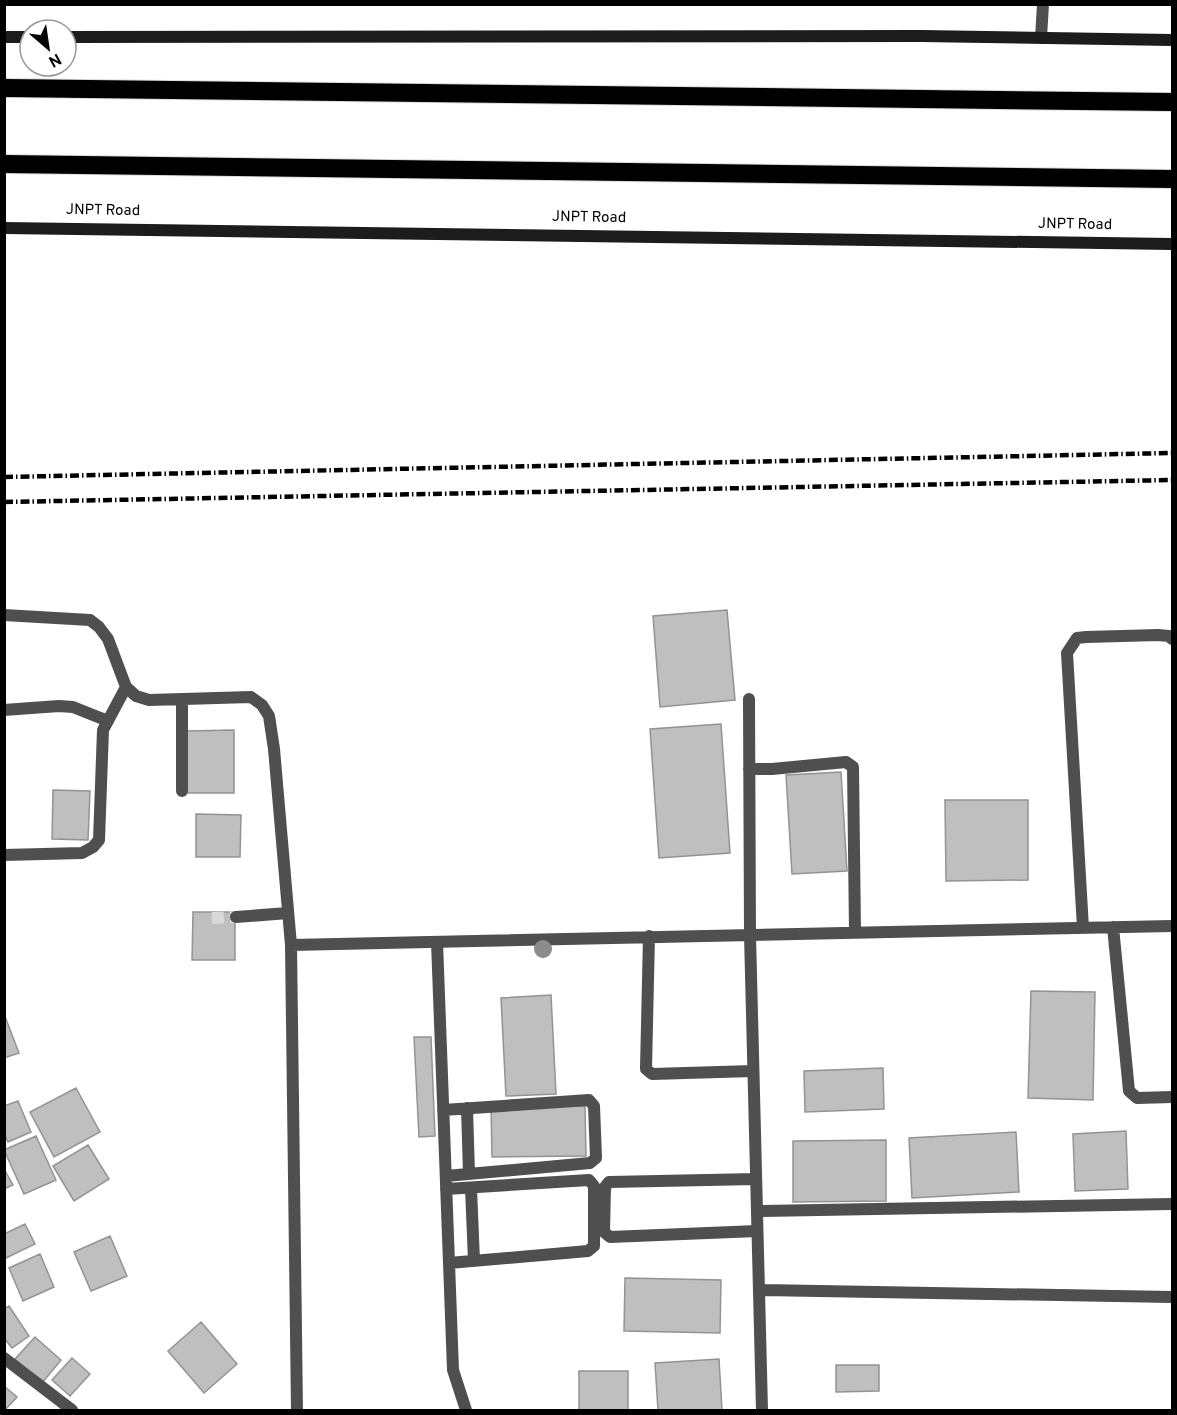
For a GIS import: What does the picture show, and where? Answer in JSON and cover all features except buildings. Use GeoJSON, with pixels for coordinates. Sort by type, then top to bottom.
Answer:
{"type":"FeatureCollection","features":[{"type":"Feature","properties":{"kind":"highway"},"geometry":{"type":"LineString","coordinates":[[4,88],[1173,102]]}},
{"type":"Feature","properties":{"kind":"highway"},"geometry":{"type":"LineString","coordinates":[[4,164],[1173,179]]}},
{"type":"Feature","properties":{"kind":"street"},"geometry":{"type":"LineString","coordinates":[[1041,38],[1043,4]]}},
{"type":"Feature","properties":{"kind":"street"},"geometry":{"type":"LineString","coordinates":[[78,37],[1173,40]]}},
{"type":"Feature","properties":{"kind":"street","name":"JNPT Road"},"geometry":{"type":"LineString","coordinates":[[4,228],[1173,244]]}},
{"type":"Feature","properties":{"kind":"street"},"geometry":{"type":"LineString","coordinates":[[4,615],[90,620],[108,639],[126,687],[136,696],[149,699],[250,697],[262,705],[269,716],[274,749],[291,945],[297,1410]]}},
{"type":"Feature","properties":{"kind":"street"},"geometry":{"type":"LineString","coordinates":[[1083,928],[1067,653],[1077,638],[1158,634],[1173,639]]}},
{"type":"Feature","properties":{"kind":"street"},"geometry":{"type":"LineString","coordinates":[[4,855],[82,853],[93,847],[99,840],[104,730],[126,687]]}},
{"type":"Feature","properties":{"kind":"street"},"geometry":{"type":"LineString","coordinates":[[182,699],[182,791]]}},
{"type":"Feature","properties":{"kind":"street"},"geometry":{"type":"LineString","coordinates":[[748,699],[750,935],[762,1410]]}},
{"type":"Feature","properties":{"kind":"street"},"geometry":{"type":"LineString","coordinates":[[4,710],[73,707],[108,721]]}},
{"type":"Feature","properties":{"kind":"street"},"geometry":{"type":"LineString","coordinates":[[749,769],[846,762],[852,768],[855,932]]}},
{"type":"Feature","properties":{"kind":"street"},"geometry":{"type":"LineString","coordinates":[[236,917],[288,913]]}},
{"type":"Feature","properties":{"kind":"street"},"geometry":{"type":"LineString","coordinates":[[291,945],[1173,926]]}},
{"type":"Feature","properties":{"kind":"street"},"geometry":{"type":"LineString","coordinates":[[1113,927],[1129,1091],[1137,1098],[1173,1097]]}},
{"type":"Feature","properties":{"kind":"street"},"geometry":{"type":"LineString","coordinates":[[649,936],[646,1069],[652,1074],[753,1071]]}},
{"type":"Feature","properties":{"kind":"street"},"geometry":{"type":"LineString","coordinates":[[436,942],[453,1370],[466,1410]]}},
{"type":"Feature","properties":{"kind":"street"},"geometry":{"type":"LineString","coordinates":[[443,1110],[589,1100],[594,1106],[595,1127],[596,1158],[590,1163],[446,1176]]}},
{"type":"Feature","properties":{"kind":"street"},"geometry":{"type":"LineString","coordinates":[[467,1108],[469,1174]]}},
{"type":"Feature","properties":{"kind":"street"},"geometry":{"type":"LineString","coordinates":[[756,1179],[609,1182],[605,1187],[604,1232],[610,1237],[757,1231]]}},
{"type":"Feature","properties":{"kind":"street"},"geometry":{"type":"LineString","coordinates":[[446,1189],[589,1180],[594,1186],[594,1246],[588,1251],[448,1263]]}},
{"type":"Feature","properties":{"kind":"street"},"geometry":{"type":"LineString","coordinates":[[471,1188],[474,1261]]}},
{"type":"Feature","properties":{"kind":"street"},"geometry":{"type":"LineString","coordinates":[[757,1211],[1173,1204]]}},
{"type":"Feature","properties":{"kind":"street"},"geometry":{"type":"LineString","coordinates":[[759,1290],[1173,1297]]}},
{"type":"Feature","properties":{"kind":"street"},"geometry":{"type":"LineString","coordinates":[[4,1358],[72,1410]]}},
{"type":"Feature","properties":{"kind":"tunnel"},"geometry":{"type":"LineString","coordinates":[[212,918],[236,917]]}},
{"type":"Feature","properties":{"kind":"railway"},"geometry":{"type":"LineString","coordinates":[[4,477],[1172,453]]}},
{"type":"Feature","properties":{"kind":"railway"},"geometry":{"type":"LineString","coordinates":[[4,502],[1172,480]]}}]}
